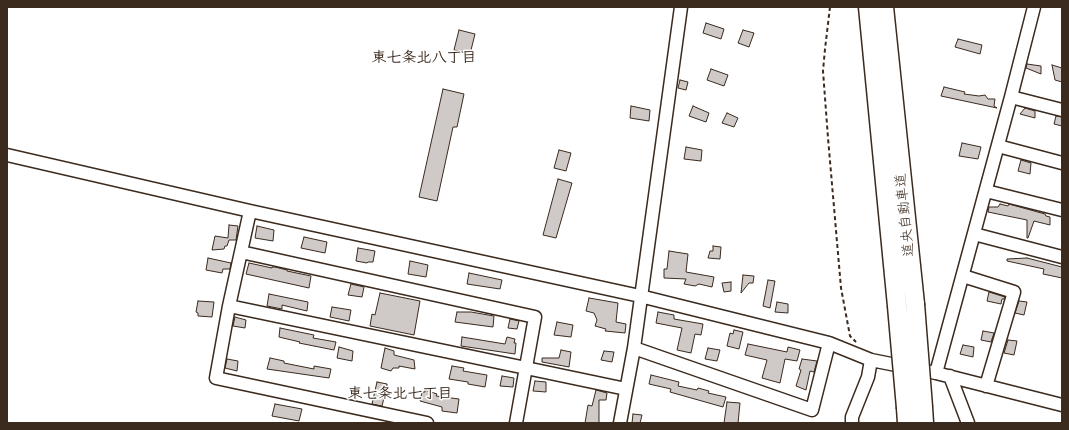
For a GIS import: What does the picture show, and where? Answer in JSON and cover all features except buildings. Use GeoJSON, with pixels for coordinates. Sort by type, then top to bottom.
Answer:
{"type":"FeatureCollection","features":[{"type":"Feature","properties":{"kind":"highway","name":"道央自動車道"},"geometry":{"type":"LineString","coordinates":[[868,7],[906,305]]}},
{"type":"Feature","properties":{"kind":"highway","name":"道央自動車道"},"geometry":{"type":"LineString","coordinates":[[884,7],[915,415]]}},
{"type":"Feature","properties":{"kind":"street"},"geometry":{"type":"LineString","coordinates":[[620,423],[634,348],[681,7]]}},
{"type":"Feature","properties":{"kind":"street"},"geometry":{"type":"LineString","coordinates":[[936,373],[986,191],[1034,7]]}},
{"type":"Feature","properties":{"kind":"street"},"geometry":{"type":"LineString","coordinates":[[1011,97],[1062,110]]}},
{"type":"Feature","properties":{"kind":"street"},"geometry":{"type":"LineString","coordinates":[[998,146],[1062,163]]}},
{"type":"Feature","properties":{"kind":"street"},"geometry":{"type":"LineString","coordinates":[[7,155],[250,211],[640,296],[829,343],[871,360],[950,376],[1062,405]]}},
{"type":"Feature","properties":{"kind":"street"},"geometry":{"type":"LineString","coordinates":[[986,191],[1062,210]]}},
{"type":"Feature","properties":{"kind":"street"},"geometry":{"type":"LineString","coordinates":[[250,211],[229,306],[216,378],[427,423]]}},
{"type":"Feature","properties":{"kind":"street"},"geometry":{"type":"LineString","coordinates":[[974,234],[1062,257]]}},
{"type":"Feature","properties":{"kind":"street"},"geometry":{"type":"LineString","coordinates":[[241,252],[535,317],[516,423]]}},
{"type":"Feature","properties":{"kind":"street"},"geometry":{"type":"LineString","coordinates":[[963,276],[1014,292],[986,386]]}},
{"type":"Feature","properties":{"kind":"street"},"geometry":{"type":"LineString","coordinates":[[229,306],[626,390]]}},
{"type":"Feature","properties":{"kind":"street"},"geometry":{"type":"LineString","coordinates":[[634,348],[812,410],[829,343]]}},
{"type":"Feature","properties":{"kind":"street"},"geometry":{"type":"LineString","coordinates":[[852,423],[852,417],[868,377],[871,360]]}},
{"type":"Feature","properties":{"kind":"street"},"geometry":{"type":"LineString","coordinates":[[950,376],[968,423]]}},
{"type":"Feature","properties":{"kind":"path"},"geometry":{"type":"LineString","coordinates":[[830,7],[824,49],[823,71],[828,138],[841,288],[850,336],[856,342]]}},
{"type":"Feature","properties":{"kind":"district","name":"東七条北八丁目"},"geometry":{"type":"Point","coordinates":[424,58]}},
{"type":"Feature","properties":{"kind":"district","name":"東七条北七丁目"},"geometry":{"type":"Point","coordinates":[400,394]}}]}
